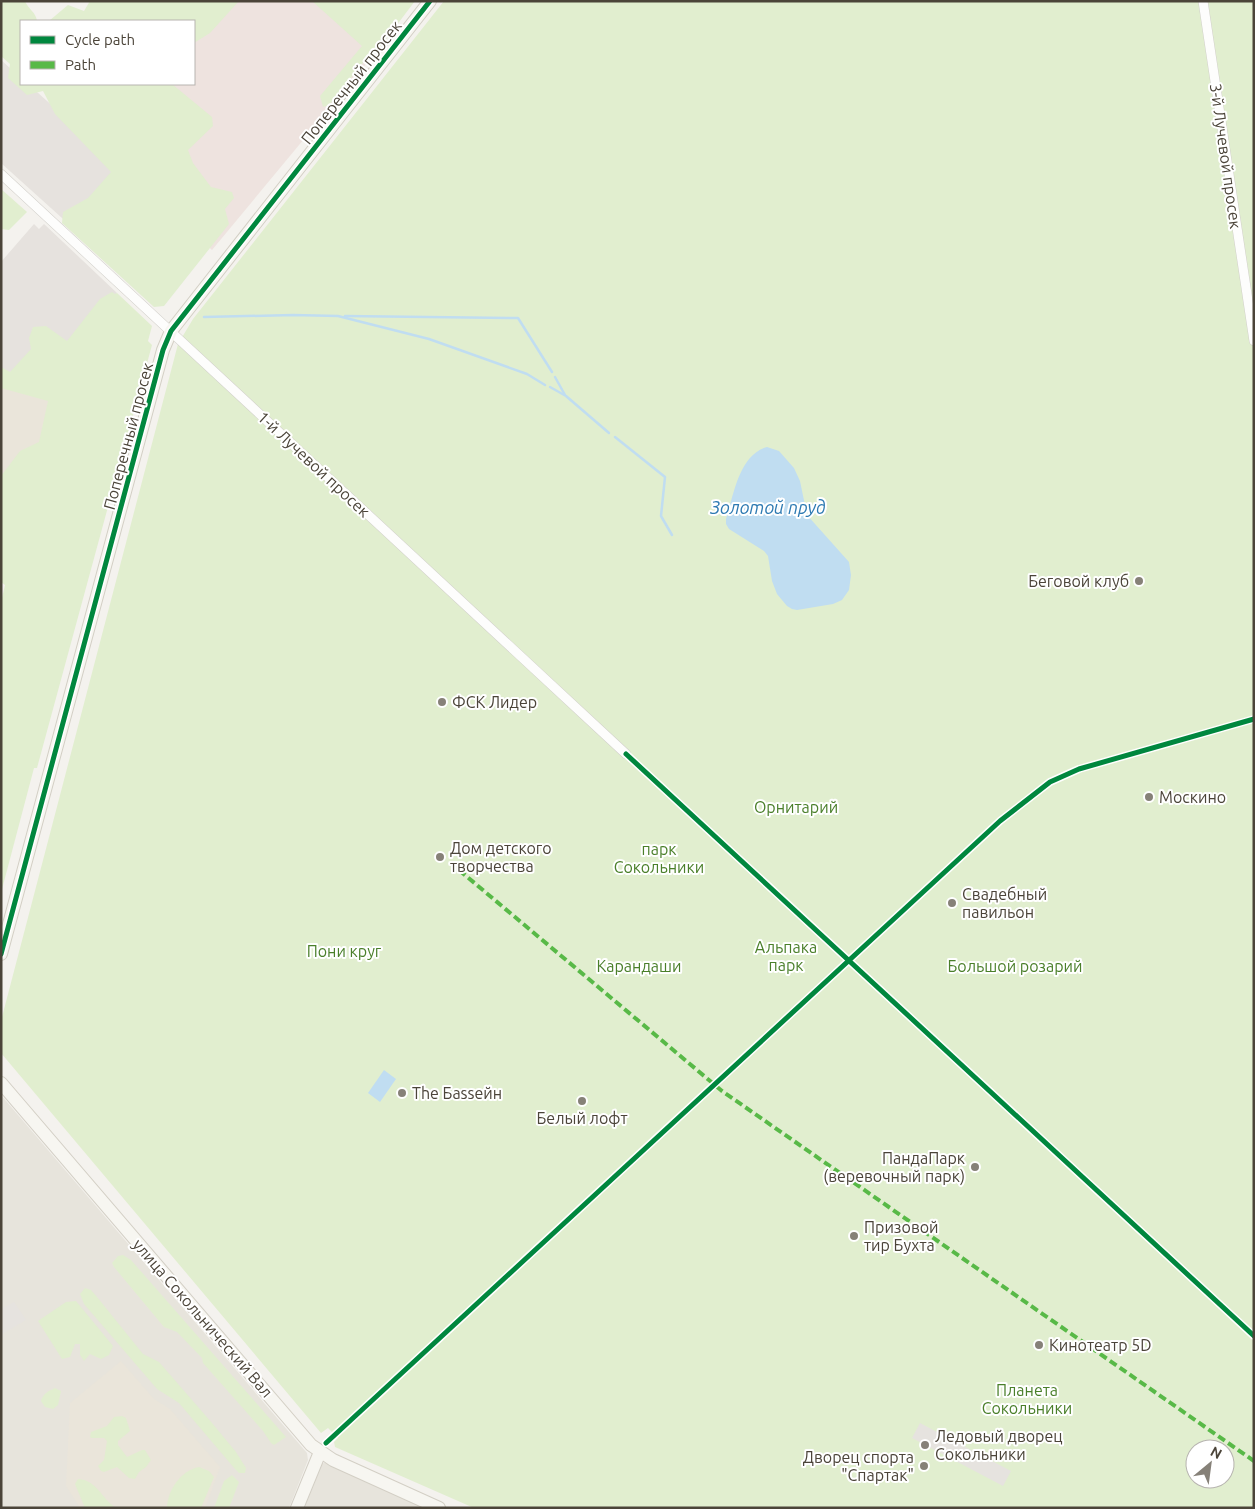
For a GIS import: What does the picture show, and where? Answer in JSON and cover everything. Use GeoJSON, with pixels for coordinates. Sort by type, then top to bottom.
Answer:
{"type":"FeatureCollection","features":[{"type":"Feature","properties":{"kind":"street","name":"Поперечный просек"},"geometry":{"type":"LineString","coordinates":[[1,954],[164,350],[171,331],[430,1]]}},
{"type":"Feature","properties":{"kind":"street","name":"3-й Лучевой просек"},"geometry":{"type":"LineString","coordinates":[[1203,1],[1254,341]]}},
{"type":"Feature","properties":{"kind":"street","name":"1-й Лучевой просек"},"geometry":{"type":"LineString","coordinates":[[1,174],[626,754]]}},
{"type":"Feature","properties":{"kind":"street","name":"улица Сокольнический Вал"},"geometry":{"type":"LineString","coordinates":[[1,1083],[302,1435],[320,1452],[333,1460],[439,1508]]}},
{"type":"Feature","properties":{"kind":"street"},"geometry":{"type":"LineString","coordinates":[[297,1508],[320,1452]]}},
{"type":"Feature","properties":{"kind":"shaded area"},"geometry":{"type":"Polygon","coordinates":[[[132,1],[317,1],[377,51],[212,250],[122,168],[65,85],[195,85],[195,20],[132,1]]]}},
{"type":"Feature","properties":{"kind":"shaded area"},"geometry":{"type":"Polygon","coordinates":[[[1,60],[20,77],[20,85],[29,85],[122,168],[72,227],[1,163],[1,60]]]}},
{"type":"Feature","properties":{"kind":"shaded area"},"geometry":{"type":"Polygon","coordinates":[[[34,224],[39,229],[44,224],[117,293],[67,346],[12,376],[1,373],[1,262],[34,224]]]}},
{"type":"Feature","properties":{"kind":"shaded area"},"geometry":{"type":"Polygon","coordinates":[[[1,373],[68,390],[52,491],[1,476],[1,373]]]}},
{"type":"Feature","properties":{"kind":"shaded area"},"geometry":{"type":"Polygon","coordinates":[[[1,1095],[307,1453],[308,1460],[289,1508],[1,1508],[1,1095]]]}},
{"type":"Feature","properties":{"kind":"shaded area"},"geometry":{"type":"Polygon","coordinates":[[[14,1302],[26,1320],[1,1335],[1,1309],[14,1302]]]}},
{"type":"Feature","properties":{"kind":"shaded area"},"geometry":{"type":"Polygon","coordinates":[[[121,1361],[154,1399],[170,1409],[220,1467],[205,1508],[80,1508],[66,1486],[70,1403],[121,1361]]]}},
{"type":"Feature","properties":{"kind":"shaded area"},"geometry":{"type":"Polygon","coordinates":[[[920,1423],[1011,1471],[1003,1486],[912,1438],[920,1423]]]}},
{"type":"Feature","properties":{"kind":"shaded area"},"geometry":{"type":"Polygon","coordinates":[[[326,1462],[426,1508],[304,1508],[322,1464],[326,1462]]]}},
{"type":"Feature","properties":{"kind":"green space"},"geometry":{"type":"Polygon","coordinates":[[[1,1],[25,1],[37,20],[20,20],[20,85],[173,85],[212,117],[213,126],[188,150],[193,163],[211,187],[232,192],[234,198],[225,209],[229,224],[164,306],[154,307],[62,223],[63,212],[88,198],[111,172],[55,114],[43,91],[27,95],[8,78],[10,64],[1,56],[1,1]]]}},
{"type":"Feature","properties":{"kind":"green space"},"geometry":{"type":"Polygon","coordinates":[[[90,1],[239,1],[210,33],[195,42],[195,20],[50,20],[68,5],[84,11],[90,1]]]}},
{"type":"Feature","properties":{"kind":"green space"},"geometry":{"type":"Polygon","coordinates":[[[312,1],[415,1],[377,51],[374,49],[329,105],[323,107],[320,96],[362,46],[312,1]]]}},
{"type":"Feature","properties":{"kind":"green space","name":"парк Сокольники"},"geometry":{"type":"Polygon","coordinates":[[[444,1],[1254,1],[1254,1508],[474,1508],[335,1447],[334,1442],[338,1438],[328,1428],[321,1433],[1,1053],[2,1017],[178,344],[193,319],[444,1]]]}},
{"type":"Feature","properties":{"kind":"green space"},"geometry":{"type":"Polygon","coordinates":[[[1,189],[27,212],[9,230],[1,229],[1,189]]]}},
{"type":"Feature","properties":{"kind":"green space"},"geometry":{"type":"Polygon","coordinates":[[[112,292],[117,293],[152,326],[148,341],[152,345],[37,768],[34,768],[1,893],[1,602],[5,585],[1,582],[1,476],[20,451],[39,442],[48,401],[1,388],[1,367],[10,372],[31,349],[29,338],[33,327],[46,326],[67,341],[100,299],[112,292]]]}},
{"type":"Feature","properties":{"kind":"green space"},"geometry":{"type":"Polygon","coordinates":[[[123,1255],[131,1260],[286,1437],[274,1445],[271,1443],[263,1431],[203,1363],[202,1358],[177,1332],[164,1327],[114,1267],[112,1263],[118,1256],[123,1255]]]}},
{"type":"Feature","properties":{"kind":"green space"},"geometry":{"type":"Polygon","coordinates":[[[85,1288],[91,1290],[143,1354],[159,1362],[212,1423],[236,1452],[246,1468],[245,1473],[239,1473],[235,1469],[179,1403],[157,1389],[84,1304],[80,1294],[85,1288]]]}},
{"type":"Feature","properties":{"kind":"green space"},"geometry":{"type":"Polygon","coordinates":[[[76,1301],[113,1346],[109,1355],[101,1359],[90,1354],[84,1361],[80,1355],[80,1344],[75,1344],[70,1357],[62,1359],[38,1321],[66,1302],[76,1301]]]}},
{"type":"Feature","properties":{"kind":"green space"},"geometry":{"type":"Polygon","coordinates":[[[55,1388],[61,1391],[58,1405],[53,1409],[45,1407],[41,1401],[42,1399],[46,1393],[55,1388]]]}},
{"type":"Feature","properties":{"kind":"green space"},"geometry":{"type":"Polygon","coordinates":[[[122,1416],[126,1418],[130,1431],[118,1441],[118,1445],[127,1457],[145,1450],[151,1460],[135,1479],[129,1478],[117,1467],[104,1472],[101,1471],[98,1466],[104,1460],[107,1441],[104,1438],[90,1437],[91,1432],[107,1426],[114,1417],[122,1416]]]}},
{"type":"Feature","properties":{"kind":"green space"},"geometry":{"type":"Polygon","coordinates":[[[199,1467],[209,1471],[214,1477],[201,1508],[167,1508],[169,1495],[176,1482],[186,1472],[199,1467]]]}},
{"type":"Feature","properties":{"kind":"green space"},"geometry":{"type":"Polygon","coordinates":[[[232,1475],[239,1482],[229,1508],[214,1508],[224,1481],[232,1475]]]}},
{"type":"Feature","properties":{"kind":"green space"},"geometry":{"type":"Polygon","coordinates":[[[78,1479],[94,1486],[116,1508],[85,1508],[75,1484],[78,1479]]]}},
{"type":"Feature","properties":{"kind":"water","name":"Золотой пруд"},"geometry":{"type":"Polygon","coordinates":[[[767,447],[779,451],[794,468],[800,481],[807,515],[849,562],[851,575],[849,590],[842,600],[833,604],[797,610],[787,606],[777,594],[772,581],[768,556],[764,551],[729,529],[726,524],[735,487],[744,467],[758,451],[767,447]]]}},
{"type":"Feature","properties":{"kind":"water"},"geometry":{"type":"Polygon","coordinates":[[[384,1070],[396,1079],[380,1102],[368,1093],[384,1070]]]}},
{"type":"Feature","properties":{"kind":"waterway"},"geometry":{"type":"LineString","coordinates":[[204,317],[338,316],[429,339],[527,374],[545,385]]}},
{"type":"Feature","properties":{"kind":"waterway"},"geometry":{"type":"LineString","coordinates":[[345,316],[518,318],[552,372]]}},
{"type":"Feature","properties":{"kind":"waterway"},"geometry":{"type":"LineString","coordinates":[[555,377],[565,395]]}},
{"type":"Feature","properties":{"kind":"waterway"},"geometry":{"type":"LineString","coordinates":[[550,387],[566,396],[609,433]]}},
{"type":"Feature","properties":{"kind":"waterway"},"geometry":{"type":"LineString","coordinates":[[615,437],[665,477],[661,516],[672,535]]}},
{"type":"Feature","properties":{"kind":"marked path"},"geometry":{"type":"LineString","coordinates":[[459,870],[722,1091],[1254,1461]]}},
{"type":"Feature","properties":{"kind":"cycle path"},"geometry":{"type":"LineString","coordinates":[[1,954],[163,350],[171,331],[430,1]]}},
{"type":"Feature","properties":{"kind":"cycle path"},"geometry":{"type":"LineString","coordinates":[[326,1443],[1000,821],[1050,782],[1079,769],[1254,719]]}},
{"type":"Feature","properties":{"kind":"cycle path"},"geometry":{"type":"LineString","coordinates":[[626,754],[1254,1336]]}},
{"type":"Feature","properties":{"kind":"place","name":"Беговой клуб"},"geometry":{"type":"Point","coordinates":[1139,581]}},
{"type":"Feature","properties":{"kind":"place","name":"ФСК Лидер"},"geometry":{"type":"Point","coordinates":[442,702]}},
{"type":"Feature","properties":{"kind":"place","name":"Москино"},"geometry":{"type":"Point","coordinates":[1149,797]}},
{"type":"Feature","properties":{"kind":"place","name":"Дом детского творчества"},"geometry":{"type":"Point","coordinates":[440,857]}},
{"type":"Feature","properties":{"kind":"place","name":"Свадебный павильон"},"geometry":{"type":"Point","coordinates":[952,903]}},
{"type":"Feature","properties":{"kind":"place","name":"The Баssейн"},"geometry":{"type":"Point","coordinates":[402,1093]}},
{"type":"Feature","properties":{"kind":"place","name":"Белый лофт"},"geometry":{"type":"Point","coordinates":[582,1101]}},
{"type":"Feature","properties":{"kind":"place","name":"ПандаПарк (веревочный парк)"},"geometry":{"type":"Point","coordinates":[975,1167]}},
{"type":"Feature","properties":{"kind":"place","name":"Призовой тир Бухта"},"geometry":{"type":"Point","coordinates":[854,1236]}},
{"type":"Feature","properties":{"kind":"place","name":"Кинотеатр 5D"},"geometry":{"type":"Point","coordinates":[1039,1345]}},
{"type":"Feature","properties":{"kind":"place","name":"Ледовый дворец Сокольники"},"geometry":{"type":"Point","coordinates":[925,1445]}},
{"type":"Feature","properties":{"kind":"place","name":"Дворец спорта \"Спартак\""},"geometry":{"type":"Point","coordinates":[924,1466]}},
{"type":"Feature","properties":{"kind":"park label","name":"Орнитарий"},"geometry":{"type":"Point","coordinates":[796,807]}},
{"type":"Feature","properties":{"kind":"park label","name":"Пони круг"},"geometry":{"type":"Point","coordinates":[344,951]}},
{"type":"Feature","properties":{"kind":"park label","name":"Альпака парк"},"geometry":{"type":"Point","coordinates":[786,956]}},
{"type":"Feature","properties":{"kind":"park label","name":"Карандаши"},"geometry":{"type":"Point","coordinates":[639,966]}},
{"type":"Feature","properties":{"kind":"park label","name":"Большой розарий"},"geometry":{"type":"Point","coordinates":[1015,966]}},
{"type":"Feature","properties":{"kind":"park label","name":"Планета Сокольники"},"geometry":{"type":"Point","coordinates":[1027,1399]}}]}
